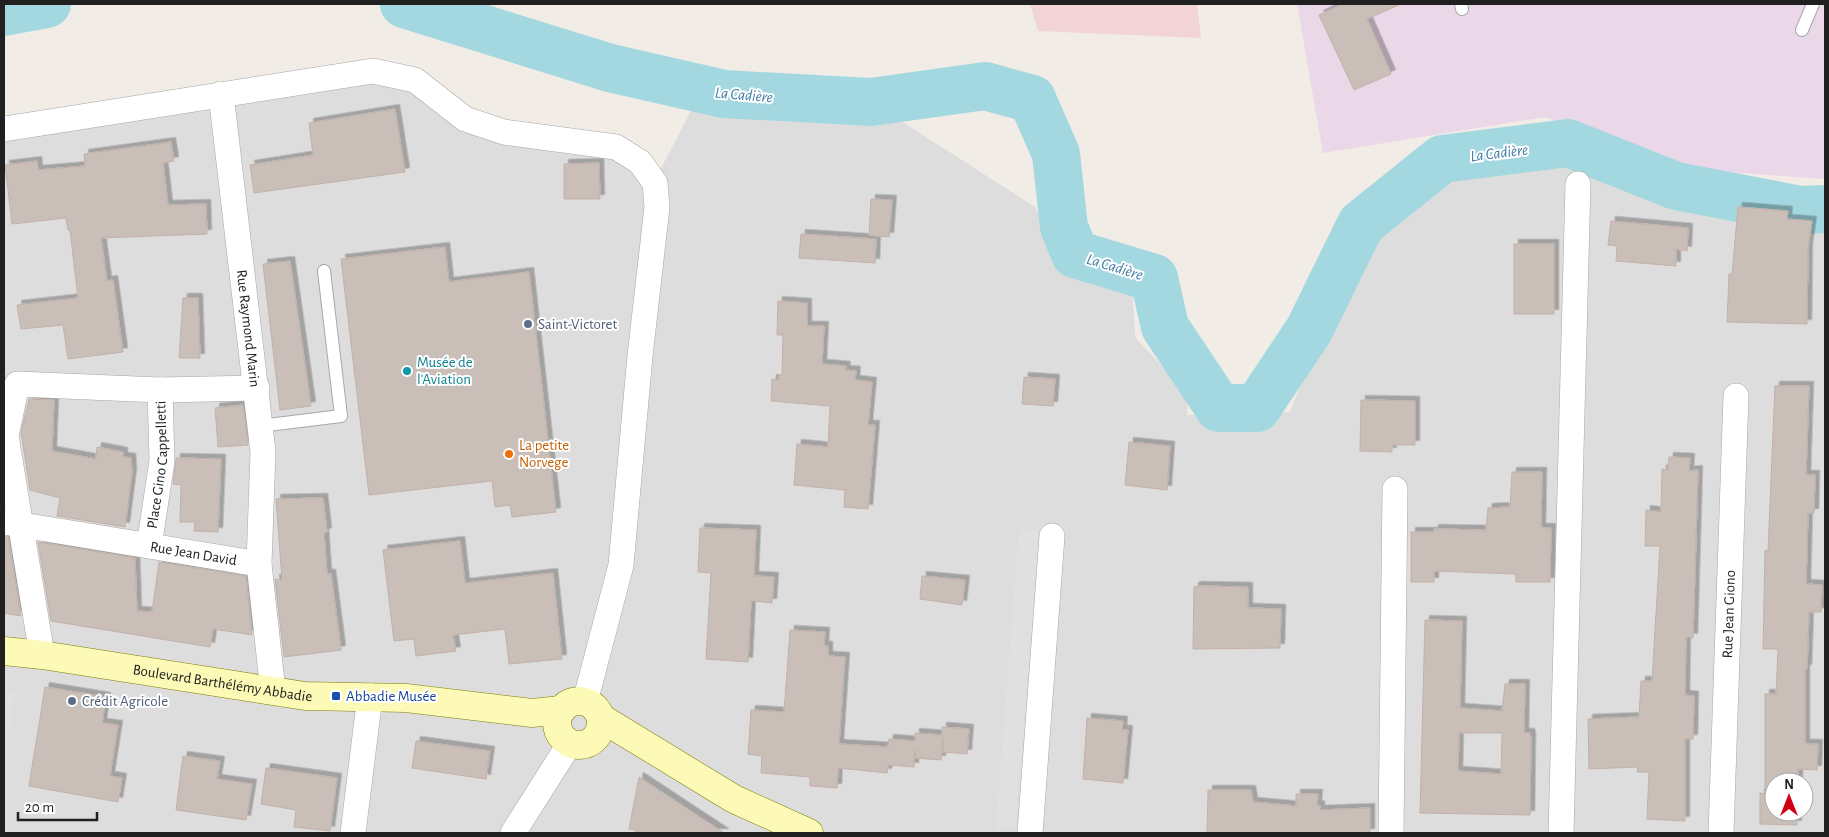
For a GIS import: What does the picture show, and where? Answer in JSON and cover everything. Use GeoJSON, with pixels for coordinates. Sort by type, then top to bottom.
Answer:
{"type":"FeatureCollection","features":[{"type":"Feature","properties":{"kind":"main road","name":"Boulevard Barthélémy Abbadie"},"geometry":{"type":"LineString","coordinates":[[4,651],[42,655],[305,696],[406,698],[532,713],[578,723],[636,740],[734,799],[809,833]]}},
{"type":"Feature","properties":{"kind":"street"},"geometry":{"type":"LineString","coordinates":[[4,129],[373,71],[415,80],[465,119],[504,132],[616,147],[640,162],[654,183],[657,207],[640,356],[621,565],[578,723],[513,833]]}},
{"type":"Feature","properties":{"kind":"street","name":"Rue Raymond Marin"},"geometry":{"type":"LineString","coordinates":[[221,94],[263,452],[259,564]]}},
{"type":"Feature","properties":{"kind":"street"},"geometry":{"type":"LineString","coordinates":[[1560,833],[1578,184]]}},
{"type":"Feature","properties":{"kind":"street"},"geometry":{"type":"LineString","coordinates":[[42,655],[12,524],[5,436],[16,384],[160,390]]}},
{"type":"Feature","properties":{"kind":"street","name":"Place Gino Cappelletti"},"geometry":{"type":"LineString","coordinates":[[149,546],[162,461],[160,390],[257,388]]}},
{"type":"Feature","properties":{"kind":"street","name":"Rue Jean Giono"},"geometry":{"type":"LineString","coordinates":[[1721,833],[1736,396]]}},
{"type":"Feature","properties":{"kind":"street"},"geometry":{"type":"LineString","coordinates":[[1391,833],[1395,489]]}},
{"type":"Feature","properties":{"kind":"street","name":"Rue Jean David"},"geometry":{"type":"LineString","coordinates":[[12,524],[259,564],[273,691]]}},
{"type":"Feature","properties":{"kind":"street"},"geometry":{"type":"LineString","coordinates":[[1030,833],[1047,542]]}},
{"type":"Feature","properties":{"kind":"street"},"geometry":{"type":"LineString","coordinates":[[353,833],[370,696]]}},
{"type":"Feature","properties":{"kind":"lane"},"geometry":{"type":"LineString","coordinates":[[1802,30],[1813,4]]}},
{"type":"Feature","properties":{"kind":"lane"},"geometry":{"type":"LineString","coordinates":[[260,426],[341,416],[324,271]]}},
{"type":"Feature","properties":{"kind":"shaded area"},"geometry":{"type":"Polygon","coordinates":[[[1030,4],[1197,4],[1201,38],[1038,31],[1030,4]]]}},
{"type":"Feature","properties":{"kind":"shaded area"},"geometry":{"type":"Polygon","coordinates":[[[1297,4],[1825,4],[1825,179],[1684,169],[1545,117],[1323,153],[1297,4]]]}},
{"type":"Feature","properties":{"kind":"shaded area"},"geometry":{"type":"Polygon","coordinates":[[[373,71],[465,119],[616,147],[654,182],[694,105],[898,119],[1035,207],[1061,264],[1132,282],[1135,337],[1188,394],[1187,415],[1290,412],[1348,267],[1450,166],[1502,157],[1575,154],[1709,204],[1825,217],[1825,833],[4,833],[4,129],[373,71]]]}},
{"type":"Feature","properties":{"kind":"shaded area"},"geometry":{"type":"Polygon","coordinates":[[[1019,529],[1039,531],[1015,829],[996,828],[1019,529]]]}},
{"type":"Feature","properties":{"kind":"shaded area"},"geometry":{"type":"Polygon","coordinates":[[[4,691],[15,693],[4,756],[4,691]]]}},
{"type":"Feature","properties":{"kind":"building"},"geometry":{"type":"Polygon","coordinates":[[[1342,4],[1401,4],[1367,19],[1391,74],[1354,90],[1319,15],[1342,4]]]}},
{"type":"Feature","properties":{"kind":"building"},"geometry":{"type":"Polygon","coordinates":[[[395,109],[405,172],[254,193],[250,165],[313,155],[309,123],[395,109]]]}},
{"type":"Feature","properties":{"kind":"building"},"geometry":{"type":"Polygon","coordinates":[[[171,142],[174,161],[163,163],[168,205],[206,204],[207,234],[101,238],[107,281],[113,280],[123,352],[68,359],[63,325],[21,329],[17,305],[78,298],[70,230],[68,230],[66,218],[12,224],[5,165],[37,161],[38,170],[85,166],[84,154],[171,142]]]}},
{"type":"Feature","properties":{"kind":"building"},"geometry":{"type":"Polygon","coordinates":[[[599,163],[600,199],[564,199],[564,164],[599,163]]]}},
{"type":"Feature","properties":{"kind":"building"},"geometry":{"type":"Polygon","coordinates":[[[871,199],[892,200],[889,237],[869,235],[871,199]]]}},
{"type":"Feature","properties":{"kind":"building"},"geometry":{"type":"Polygon","coordinates":[[[1738,207],[1788,211],[1787,219],[1812,221],[1808,247],[1807,324],[1727,322],[1729,274],[1732,274],[1738,207]]]}},
{"type":"Feature","properties":{"kind":"building"},"geometry":{"type":"Polygon","coordinates":[[[1611,221],[1688,228],[1687,251],[1676,249],[1676,266],[1616,261],[1617,246],[1608,245],[1611,221]]]}},
{"type":"Feature","properties":{"kind":"building"},"geometry":{"type":"Polygon","coordinates":[[[801,234],[876,239],[875,263],[799,258],[801,234]]]}},
{"type":"Feature","properties":{"kind":"building"},"geometry":{"type":"Polygon","coordinates":[[[1514,244],[1554,244],[1554,314],[1514,314],[1514,244]]]}},
{"type":"Feature","properties":{"kind":"building"},"geometry":{"type":"Polygon","coordinates":[[[445,247],[449,282],[529,272],[556,512],[512,517],[510,505],[495,507],[492,481],[369,495],[341,259],[445,247]]]}},
{"type":"Feature","properties":{"kind":"building"},"geometry":{"type":"Polygon","coordinates":[[[290,261],[311,406],[280,410],[263,264],[290,261]]]}},
{"type":"Feature","properties":{"kind":"building"},"geometry":{"type":"Polygon","coordinates":[[[183,298],[198,298],[200,358],[179,358],[183,298]]]}},
{"type":"Feature","properties":{"kind":"building"},"geometry":{"type":"Polygon","coordinates":[[[778,301],[807,303],[807,326],[824,326],[822,364],[846,366],[845,370],[856,371],[855,380],[872,382],[868,425],[875,425],[868,509],[844,507],[845,490],[794,485],[797,444],[828,447],[830,406],[771,401],[772,379],[779,380],[779,375],[782,375],[783,335],[777,335],[778,301]]]}},
{"type":"Feature","properties":{"kind":"building"},"geometry":{"type":"Polygon","coordinates":[[[1024,377],[1055,379],[1053,406],[1022,404],[1024,377]]]}},
{"type":"Feature","properties":{"kind":"building"},"geometry":{"type":"Polygon","coordinates":[[[1775,386],[1809,386],[1806,475],[1815,475],[1814,513],[1808,513],[1806,584],[1822,585],[1821,612],[1809,612],[1807,669],[1805,669],[1805,744],[1818,744],[1817,770],[1798,769],[1798,772],[1765,772],[1765,694],[1776,694],[1778,649],[1763,649],[1765,550],[1768,551],[1775,386]]]}},
{"type":"Feature","properties":{"kind":"building"},"geometry":{"type":"Polygon","coordinates":[[[29,399],[54,400],[52,451],[96,459],[97,447],[123,452],[123,457],[131,458],[132,473],[125,527],[57,516],[60,498],[30,490],[21,432],[29,399]]]}},
{"type":"Feature","properties":{"kind":"building"},"geometry":{"type":"Polygon","coordinates":[[[1361,400],[1415,401],[1415,445],[1392,445],[1392,452],[1360,451],[1361,400]]]}},
{"type":"Feature","properties":{"kind":"building"},"geometry":{"type":"Polygon","coordinates":[[[243,405],[248,445],[218,447],[215,408],[243,405]]]}},
{"type":"Feature","properties":{"kind":"building"},"geometry":{"type":"Polygon","coordinates":[[[1129,442],[1170,446],[1167,490],[1125,485],[1129,442]]]}},
{"type":"Feature","properties":{"kind":"building"},"geometry":{"type":"Polygon","coordinates":[[[1669,457],[1690,458],[1689,471],[1698,470],[1693,638],[1686,637],[1685,695],[1694,696],[1693,739],[1685,739],[1685,821],[1647,819],[1649,772],[1637,772],[1638,767],[1589,769],[1588,719],[1639,717],[1641,681],[1652,681],[1660,546],[1645,546],[1646,510],[1661,512],[1662,469],[1668,470],[1669,457]]]}},
{"type":"Feature","properties":{"kind":"building"},"geometry":{"type":"Polygon","coordinates":[[[176,458],[221,459],[218,532],[194,531],[195,522],[180,522],[181,485],[173,484],[176,458]]]}},
{"type":"Feature","properties":{"kind":"building"},"geometry":{"type":"Polygon","coordinates":[[[1512,472],[1542,472],[1541,528],[1551,528],[1550,582],[1516,582],[1516,574],[1434,571],[1434,582],[1411,582],[1411,532],[1434,532],[1434,529],[1486,530],[1488,508],[1510,507],[1512,472]]]}},
{"type":"Feature","properties":{"kind":"building"},"geometry":{"type":"Polygon","coordinates":[[[323,498],[327,532],[324,533],[327,574],[331,574],[341,650],[284,657],[275,579],[282,580],[276,499],[323,498]]]}},
{"type":"Feature","properties":{"kind":"building"},"geometry":{"type":"Polygon","coordinates":[[[700,528],[756,530],[754,576],[774,577],[772,603],[751,601],[748,662],[706,659],[711,573],[698,572],[700,528]]]}},
{"type":"Feature","properties":{"kind":"building"},"geometry":{"type":"Polygon","coordinates":[[[4,537],[8,537],[21,616],[4,613],[4,537]]]}},
{"type":"Feature","properties":{"kind":"building"},"geometry":{"type":"Polygon","coordinates":[[[460,541],[465,583],[553,573],[562,659],[509,664],[505,629],[453,635],[456,651],[416,656],[414,639],[394,641],[383,550],[460,541]]]}},
{"type":"Feature","properties":{"kind":"building"},"geometry":{"type":"Polygon","coordinates":[[[38,542],[135,558],[137,611],[152,612],[159,562],[246,576],[252,635],[213,629],[210,647],[51,621],[38,542]]]}},
{"type":"Feature","properties":{"kind":"building"},"geometry":{"type":"Polygon","coordinates":[[[922,576],[965,580],[962,605],[920,599],[922,576]]]}},
{"type":"Feature","properties":{"kind":"building"},"geometry":{"type":"Polygon","coordinates":[[[1194,587],[1248,587],[1248,608],[1281,609],[1280,648],[1193,649],[1194,587]]]}},
{"type":"Feature","properties":{"kind":"building"},"geometry":{"type":"Polygon","coordinates":[[[1425,620],[1462,621],[1460,708],[1502,711],[1505,684],[1525,684],[1524,733],[1530,733],[1531,738],[1530,815],[1420,813],[1425,620]],[[1459,733],[1458,771],[1501,774],[1502,733],[1459,733]]]}},
{"type":"Feature","properties":{"kind":"building"},"geometry":{"type":"Polygon","coordinates":[[[790,630],[825,632],[824,646],[828,646],[828,656],[845,657],[839,744],[888,747],[889,739],[915,741],[915,733],[942,735],[942,727],[969,729],[967,754],[943,752],[943,738],[941,760],[915,758],[915,750],[914,767],[888,765],[887,773],[838,768],[837,788],[810,786],[810,777],[761,773],[762,756],[748,754],[751,710],[784,712],[790,630]]]}},
{"type":"Feature","properties":{"kind":"building"},"geometry":{"type":"Polygon","coordinates":[[[45,687],[106,697],[102,723],[118,725],[110,776],[122,778],[118,802],[29,786],[45,687]]]}},
{"type":"Feature","properties":{"kind":"building"},"geometry":{"type":"Polygon","coordinates":[[[1087,718],[1123,721],[1122,730],[1128,730],[1123,783],[1083,779],[1087,718]]]}},
{"type":"Feature","properties":{"kind":"building"},"geometry":{"type":"Polygon","coordinates":[[[416,741],[490,751],[486,779],[412,768],[416,741]]]}},
{"type":"Feature","properties":{"kind":"building"},"geometry":{"type":"Polygon","coordinates":[[[183,756],[220,761],[217,779],[252,784],[246,820],[176,810],[183,756]]]}},
{"type":"Feature","properties":{"kind":"building"},"geometry":{"type":"Polygon","coordinates":[[[266,768],[337,778],[330,831],[294,827],[296,810],[261,804],[266,768]]]}},
{"type":"Feature","properties":{"kind":"building"},"geometry":{"type":"Polygon","coordinates":[[[639,777],[724,833],[635,833],[636,830],[629,829],[639,777]]]}},
{"type":"Feature","properties":{"kind":"building"},"geometry":{"type":"Polygon","coordinates":[[[1208,790],[1251,790],[1253,802],[1296,806],[1296,794],[1318,794],[1317,806],[1320,805],[1320,810],[1370,808],[1370,833],[1207,833],[1208,790]]]}},
{"type":"Feature","properties":{"kind":"building"},"geometry":{"type":"Polygon","coordinates":[[[1760,793],[1764,794],[1764,822],[1797,822],[1797,825],[1760,824],[1760,793]]]}},
{"type":"Feature","properties":{"kind":"waterway","name":"La Cadière"},"geometry":{"type":"LineString","coordinates":[[4,12],[47,4]]}},
{"type":"Feature","properties":{"kind":"waterway","name":"La Cadière"},"geometry":{"type":"LineString","coordinates":[[404,4],[610,68],[724,94],[871,102],[985,86],[1032,99],[1056,154],[1064,227],[1075,254],[1154,278],[1165,327],[1219,408],[1257,408],[1309,330],[1361,224],[1442,159],[1568,143],[1676,186],[1801,210],[1825,209]]}},
{"type":"Feature","properties":{"kind":"place","name":"Saint-Victoret"},"geometry":{"type":"Point","coordinates":[528,324]}},
{"type":"Feature","properties":{"kind":"place","name":"Musée de l'Aviation"},"geometry":{"type":"Point","coordinates":[407,371]}},
{"type":"Feature","properties":{"kind":"place","name":"La petite Norvege"},"geometry":{"type":"Point","coordinates":[509,454]}},
{"type":"Feature","properties":{"kind":"place","name":"Abbadie Musée"},"geometry":{"type":"Point","coordinates":[336,696]}},
{"type":"Feature","properties":{"kind":"place","name":"Crédit Agricole"},"geometry":{"type":"Point","coordinates":[72,701]}}]}
